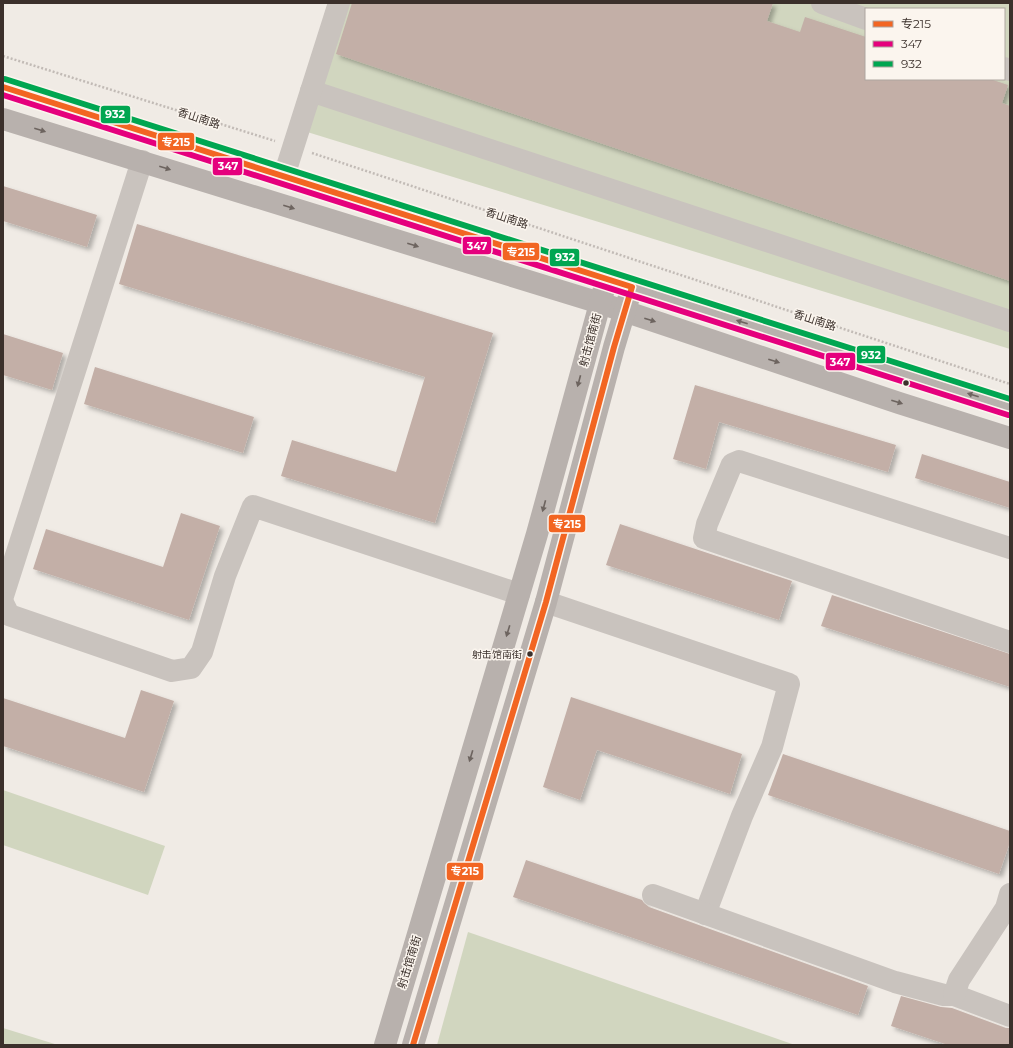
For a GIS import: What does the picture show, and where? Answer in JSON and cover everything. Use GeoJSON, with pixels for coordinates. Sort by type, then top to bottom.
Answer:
{"type":"FeatureCollection","features":[{"type":"Feature","properties":{"kind":"main road"},"geometry":{"type":"LineString","coordinates":[[3,87],[1010,407]]}},
{"type":"Feature","properties":{"kind":"main road"},"geometry":{"type":"LineString","coordinates":[[3,119],[600,303],[1010,438]]}},
{"type":"Feature","properties":{"kind":"main road","name":"射击馆南街"},"geometry":{"type":"LineString","coordinates":[[385,1045],[519,594],[607,279]]}},
{"type":"Feature","properties":{"kind":"main road"},"geometry":{"type":"LineString","coordinates":[[413,1045],[546,602],[632,287]]}},
{"type":"Feature","properties":{"kind":"street"},"geometry":{"type":"LineString","coordinates":[[284,176],[340,3]]}},
{"type":"Feature","properties":{"kind":"street"},"geometry":{"type":"LineString","coordinates":[[822,3],[865,19]]}},
{"type":"Feature","properties":{"kind":"street"},"geometry":{"type":"LineString","coordinates":[[312,91],[1010,321]]}},
{"type":"Feature","properties":{"kind":"street"},"geometry":{"type":"LineString","coordinates":[[3,596],[142,162]]}},
{"type":"Feature","properties":{"kind":"street"},"geometry":{"type":"LineString","coordinates":[[1010,548],[739,461],[732,464],[706,524],[704,538],[1010,642]]}},
{"type":"Feature","properties":{"kind":"street"},"geometry":{"type":"LineString","coordinates":[[3,603],[9,615],[17,618],[172,671],[191,668],[202,652],[225,576],[253,506],[519,594]]}},
{"type":"Feature","properties":{"kind":"street"},"geometry":{"type":"LineString","coordinates":[[546,602],[789,684],[772,748],[742,816],[705,914]]}},
{"type":"Feature","properties":{"kind":"street"},"geometry":{"type":"LineString","coordinates":[[653,895],[895,982],[944,995],[954,995],[1010,1016]]}},
{"type":"Feature","properties":{"kind":"street"},"geometry":{"type":"LineString","coordinates":[[954,995],[959,980],[1009,904]]}},
{"type":"Feature","properties":{"kind":"path","name":"香山南路"},"geometry":{"type":"LineString","coordinates":[[3,56],[293,147],[1010,384]]}},
{"type":"Feature","properties":{"kind":"green space"},"geometry":{"type":"Polygon","coordinates":[[[329,3],[1010,3],[1010,349],[291,127],[329,3]]]}},
{"type":"Feature","properties":{"kind":"green space"},"geometry":{"type":"Polygon","coordinates":[[[3,790],[165,846],[148,895],[3,845],[3,790]]]}},
{"type":"Feature","properties":{"kind":"green space"},"geometry":{"type":"Polygon","coordinates":[[[468,932],[795,1045],[437,1045],[468,932]]]}},
{"type":"Feature","properties":{"kind":"green space"},"geometry":{"type":"Polygon","coordinates":[[[3,1028],[58,1045],[3,1045],[3,1028]]]}},
{"type":"Feature","properties":{"kind":"building"},"geometry":{"type":"Polygon","coordinates":[[[352,3],[773,3],[767,21],[800,32],[805,17],[865,37],[865,80],[993,80],[1008,85],[1002,103],[1010,106],[1010,281],[336,54],[352,3]]]}},
{"type":"Feature","properties":{"kind":"building"},"geometry":{"type":"Polygon","coordinates":[[[3,186],[97,215],[87,247],[3,221],[3,186]]]}},
{"type":"Feature","properties":{"kind":"building"},"geometry":{"type":"Polygon","coordinates":[[[137,224],[493,333],[435,523],[281,476],[292,440],[396,472],[425,377],[119,284],[137,224]]]}},
{"type":"Feature","properties":{"kind":"building"},"geometry":{"type":"Polygon","coordinates":[[[3,334],[63,353],[52,390],[3,375],[3,334]]]}},
{"type":"Feature","properties":{"kind":"building"},"geometry":{"type":"Polygon","coordinates":[[[95,367],[254,417],[243,453],[84,404],[95,367]]]}},
{"type":"Feature","properties":{"kind":"building"},"geometry":{"type":"Polygon","coordinates":[[[695,385],[896,445],[888,472],[719,422],[706,469],[673,459],[695,385]]]}},
{"type":"Feature","properties":{"kind":"building"},"geometry":{"type":"Polygon","coordinates":[[[922,454],[1010,482],[1010,508],[915,478],[922,454]]]}},
{"type":"Feature","properties":{"kind":"building"},"geometry":{"type":"Polygon","coordinates":[[[181,513],[220,526],[189,620],[33,569],[46,529],[163,567],[181,513]]]}},
{"type":"Feature","properties":{"kind":"building"},"geometry":{"type":"Polygon","coordinates":[[[620,524],[792,581],[779,620],[606,565],[620,524]]]}},
{"type":"Feature","properties":{"kind":"building"},"geometry":{"type":"Polygon","coordinates":[[[832,595],[1010,654],[1010,687],[821,626],[832,595]]]}},
{"type":"Feature","properties":{"kind":"building"},"geometry":{"type":"Polygon","coordinates":[[[141,690],[174,701],[144,792],[3,746],[3,698],[125,738],[141,690]]]}},
{"type":"Feature","properties":{"kind":"building"},"geometry":{"type":"Polygon","coordinates":[[[571,697],[742,754],[730,794],[597,750],[580,800],[543,787],[571,697]]]}},
{"type":"Feature","properties":{"kind":"building"},"geometry":{"type":"Polygon","coordinates":[[[783,754],[1010,831],[1010,842],[999,874],[768,795],[783,754]]]}},
{"type":"Feature","properties":{"kind":"building"},"geometry":{"type":"Polygon","coordinates":[[[526,860],[642,900],[649,907],[868,986],[858,1015],[513,897],[526,860]]]}},
{"type":"Feature","properties":{"kind":"building"},"geometry":{"type":"Polygon","coordinates":[[[901,996],[941,1007],[952,1008],[1006,1028],[1010,1028],[1010,1045],[948,1045],[891,1026],[901,996]]]}},
{"type":"Feature","properties":{"kind":"transit line","name":"932"},"geometry":{"type":"LineString","coordinates":[[5,79],[1010,399]]}},
{"type":"Feature","properties":{"kind":"transit line","name":"专215"},"geometry":{"type":"LineString","coordinates":[[3,87],[632,287],[614,347],[546,602],[413,1045]]}},
{"type":"Feature","properties":{"kind":"transit line","name":"347"},"geometry":{"type":"LineString","coordinates":[[3,95],[1008,415]]}},
{"type":"Feature","properties":{"kind":"place","name":"射击馆南街"},"geometry":{"type":"Point","coordinates":[530,654]}}]}
